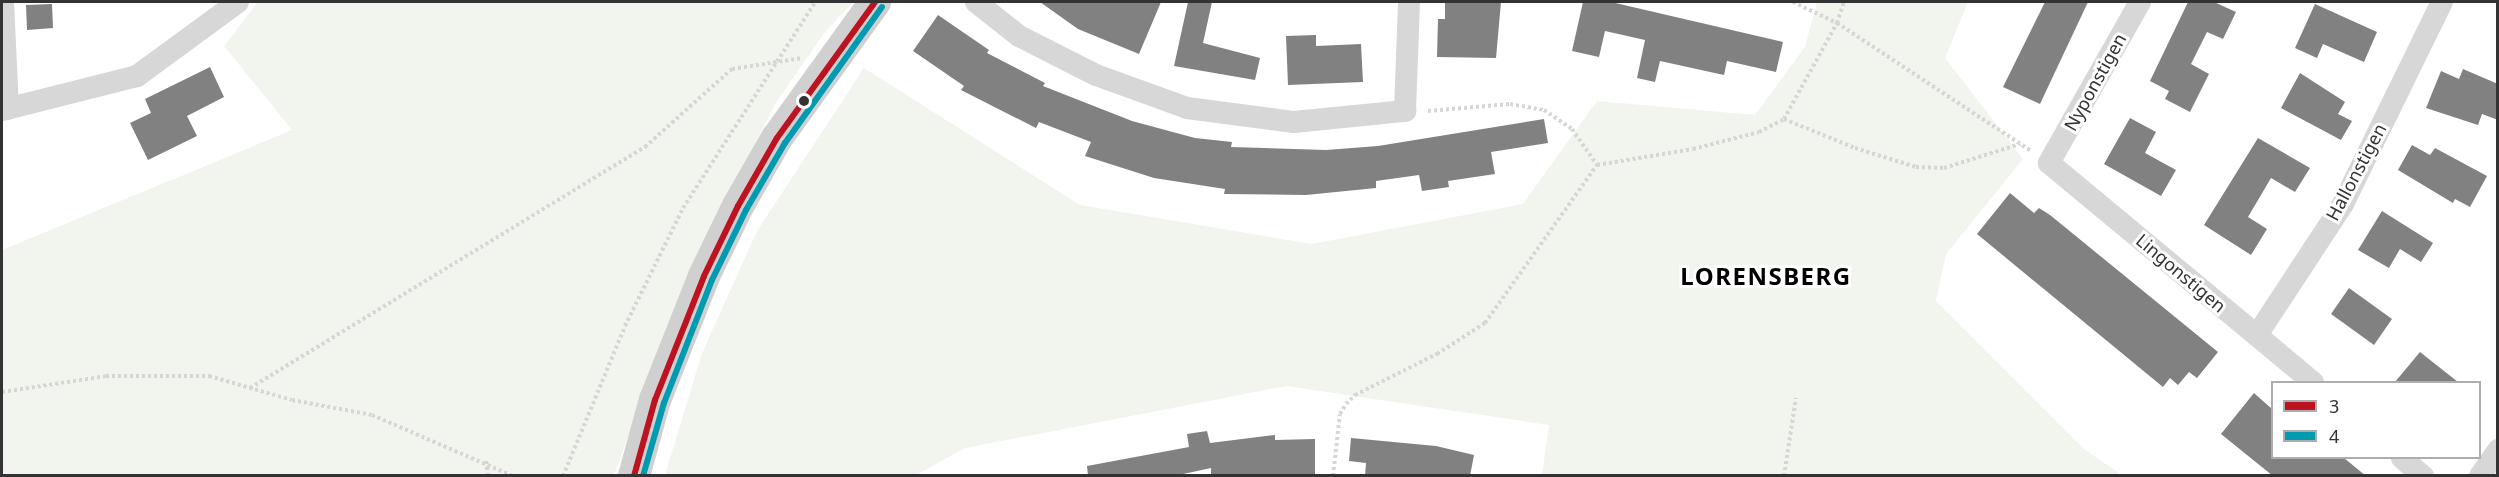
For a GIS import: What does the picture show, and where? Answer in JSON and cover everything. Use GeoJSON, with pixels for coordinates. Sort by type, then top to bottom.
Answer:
{"type":"FeatureCollection","features":[{"type":"Feature","properties":{"kind":"street"},"geometry":{"type":"LineString","coordinates":[[3,2],[5,110],[137,76],[238,2]]}},
{"type":"Feature","properties":{"kind":"street"},"geometry":{"type":"LineString","coordinates":[[634,476],[655,400],[709,266],[777,138],[875,2]]}},
{"type":"Feature","properties":{"kind":"street"},"geometry":{"type":"LineString","coordinates":[[976,2],[1019,36],[1086,70],[1187,108],[1294,122],[1406,111],[1409,2]]}},
{"type":"Feature","properties":{"kind":"street","name":"Nyponstigen"},"geometry":{"type":"LineString","coordinates":[[2049,163],[2140,2]]}},
{"type":"Feature","properties":{"kind":"street","name":"Hallonstigen"},"geometry":{"type":"LineString","coordinates":[[2257,335],[2343,204],[2442,2]]}},
{"type":"Feature","properties":{"kind":"street","name":"Lingonstigen"},"geometry":{"type":"LineString","coordinates":[[2049,163],[2312,381]]}},
{"type":"Feature","properties":{"kind":"street"},"geometry":{"type":"LineString","coordinates":[[2480,476],[2498,450]]}},
{"type":"Feature","properties":{"kind":"street"},"geometry":{"type":"LineString","coordinates":[[2403,459],[2423,476]]}},
{"type":"Feature","properties":{"kind":"path"},"geometry":{"type":"LineString","coordinates":[[563,476],[625,326],[683,208],[778,62],[814,2]]}},
{"type":"Feature","properties":{"kind":"path"},"geometry":{"type":"LineString","coordinates":[[1793,2],[1837,23],[2049,163]]}},
{"type":"Feature","properties":{"kind":"path"},"geometry":{"type":"LineString","coordinates":[[1333,476],[1340,414],[1346,404],[1355,394],[1437,354],[1485,323],[1597,165],[1694,149],[1759,132],[1784,119],[1837,23],[1844,2]]}},
{"type":"Feature","properties":{"kind":"path"},"geometry":{"type":"LineString","coordinates":[[250,388],[645,147],[732,69],[837,53]]}},
{"type":"Feature","properties":{"kind":"path"},"geometry":{"type":"LineString","coordinates":[[1406,111],[1458,111],[1510,104],[1544,110],[1572,129],[1597,165]]}},
{"type":"Feature","properties":{"kind":"path"},"geometry":{"type":"LineString","coordinates":[[1784,119],[1855,148],[1916,167],[1944,168],[2020,144]]}},
{"type":"Feature","properties":{"kind":"path"},"geometry":{"type":"LineString","coordinates":[[2,392],[106,376],[209,376],[250,388],[372,415],[486,461],[513,476]]}},
{"type":"Feature","properties":{"kind":"path"},"geometry":{"type":"LineString","coordinates":[[1784,476],[1796,398]]}},
{"type":"Feature","properties":{"kind":"path"},"geometry":{"type":"LineString","coordinates":[[486,461],[488,476]]}},
{"type":"Feature","properties":{"kind":"shaded area"},"geometry":{"type":"Polygon","coordinates":[[[258,2],[853,2],[825,32],[775,104],[681,292],[614,475],[2,476],[2,250],[292,130],[224,46],[258,2]]]}},
{"type":"Feature","properties":{"kind":"shaded area"},"geometry":{"type":"Polygon","coordinates":[[[1817,2],[1968,2],[1945,58],[2023,159],[1946,254],[1936,301],[2084,449],[2122,475],[1542,475],[1549,425],[1286,386],[965,448],[916,475],[665,475],[702,353],[757,231],[864,68],[1080,205],[1312,244],[1523,204],[1597,101],[1755,115],[1805,47],[1817,2]]]}},
{"type":"Feature","properties":{"kind":"building"},"geometry":{"type":"Polygon","coordinates":[[[1040,2],[1161,2],[1139,54],[1078,29],[1040,2]]]}},
{"type":"Feature","properties":{"kind":"building"},"geometry":{"type":"Polygon","coordinates":[[[1188,2],[1212,2],[1203,43],[1260,58],[1255,80],[1174,66],[1188,2]]]}},
{"type":"Feature","properties":{"kind":"building"},"geometry":{"type":"Polygon","coordinates":[[[1445,2],[1501,2],[1496,58],[1437,57],[1438,19],[1445,19],[1445,2]]]}},
{"type":"Feature","properties":{"kind":"building"},"geometry":{"type":"Polygon","coordinates":[[[1583,2],[1611,2],[1783,42],[1776,72],[1727,61],[1724,75],[1660,61],[1655,82],[1637,78],[1645,40],[1605,31],[1599,57],[1572,51],[1583,2]]]}},
{"type":"Feature","properties":{"kind":"building"},"geometry":{"type":"Polygon","coordinates":[[[2045,2],[2088,2],[2040,104],[2003,87],[2045,2]]]}},
{"type":"Feature","properties":{"kind":"building"},"geometry":{"type":"Polygon","coordinates":[[[2188,2],[2214,2],[2236,12],[2223,39],[2207,32],[2191,64],[2209,74],[2190,112],[2165,99],[2169,91],[2150,81],[2188,2]]]}},
{"type":"Feature","properties":{"kind":"building"},"geometry":{"type":"Polygon","coordinates":[[[52,4],[53,28],[27,30],[26,5],[52,4]]]}},
{"type":"Feature","properties":{"kind":"building"},"geometry":{"type":"Polygon","coordinates":[[[2315,4],[2377,32],[2364,62],[2323,44],[2317,58],[2295,48],[2315,4]]]}},
{"type":"Feature","properties":{"kind":"building"},"geometry":{"type":"Polygon","coordinates":[[[938,15],[989,50],[987,53],[1045,83],[1043,86],[1132,121],[1195,138],[1232,142],[1231,147],[1326,150],[1378,146],[1544,119],[1548,143],[1491,152],[1495,174],[1448,181],[1449,187],[1422,191],[1419,175],[1376,181],[1376,188],[1306,195],[1224,194],[1225,189],[1154,178],[1085,156],[1091,142],[1039,122],[1036,128],[961,90],[964,86],[913,51],[938,15]]]}},
{"type":"Feature","properties":{"kind":"building"},"geometry":{"type":"Polygon","coordinates":[[[1316,35],[1316,46],[1361,44],[1363,82],[1288,85],[1286,36],[1316,35]]]}},
{"type":"Feature","properties":{"kind":"building"},"geometry":{"type":"Polygon","coordinates":[[[210,67],[224,97],[187,116],[197,136],[148,160],[130,123],[151,113],[145,99],[210,67]]]}},
{"type":"Feature","properties":{"kind":"building"},"geometry":{"type":"Polygon","coordinates":[[[2463,69],[2498,84],[2498,120],[2482,114],[2478,125],[2426,108],[2441,71],[2459,79],[2463,69]]]}},
{"type":"Feature","properties":{"kind":"building"},"geometry":{"type":"Polygon","coordinates":[[[2300,73],[2345,102],[2338,114],[2352,121],[2341,140],[2281,108],[2300,73]]]}},
{"type":"Feature","properties":{"kind":"building"},"geometry":{"type":"Polygon","coordinates":[[[2130,118],[2156,132],[2145,153],[2176,170],[2161,196],[2104,164],[2130,118]]]}},
{"type":"Feature","properties":{"kind":"building"},"geometry":{"type":"Polygon","coordinates":[[[2258,138],[2310,168],[2295,192],[2271,178],[2248,217],[2267,229],[2251,255],[2204,225],[2258,138]]]}},
{"type":"Feature","properties":{"kind":"building"},"geometry":{"type":"Polygon","coordinates":[[[2412,145],[2430,155],[2435,148],[2487,176],[2470,207],[2455,199],[2453,203],[2398,170],[2412,145]]]}},
{"type":"Feature","properties":{"kind":"building"},"geometry":{"type":"Polygon","coordinates":[[[2010,193],[2034,213],[2039,208],[2050,215],[2218,352],[2197,378],[2189,372],[2178,385],[2170,378],[2163,387],[1977,234],[2010,193]]]}},
{"type":"Feature","properties":{"kind":"building"},"geometry":{"type":"Polygon","coordinates":[[[2382,211],[2433,243],[2421,262],[2400,249],[2389,268],[2358,250],[2382,211]]]}},
{"type":"Feature","properties":{"kind":"building"},"geometry":{"type":"Polygon","coordinates":[[[2349,288],[2392,319],[2374,345],[2331,314],[2349,288]]]}},
{"type":"Feature","properties":{"kind":"building"},"geometry":{"type":"Polygon","coordinates":[[[2420,352],[2457,381],[2396,381],[2420,352]]]}},
{"type":"Feature","properties":{"kind":"building"},"geometry":{"type":"Polygon","coordinates":[[[2254,393],[2271,408],[2271,459],[2345,459],[2366,476],[2273,476],[2221,434],[2254,393]]]}},
{"type":"Feature","properties":{"kind":"building"},"geometry":{"type":"Polygon","coordinates":[[[1207,431],[1210,443],[1275,435],[1275,440],[1315,439],[1315,476],[1211,476],[1211,468],[1174,476],[1088,476],[1087,466],[1189,447],[1187,434],[1207,431]]]}},
{"type":"Feature","properties":{"kind":"building"},"geometry":{"type":"Polygon","coordinates":[[[1351,438],[1436,446],[1474,455],[1470,476],[1365,476],[1366,463],[1349,461],[1351,438]]]}},
{"type":"Feature","properties":{"kind":"transit line","name":"3"},"geometry":{"type":"LineString","coordinates":[[634,476],[655,400],[704,276],[738,206],[777,138],[875,2]]}},
{"type":"Feature","properties":{"kind":"transit line","name":"4"},"geometry":{"type":"LineString","coordinates":[[643,476],[664,403],[712,280],[746,210],[785,143],[882,7]]}},
{"type":"Feature","properties":{"kind":"district","name":"LORENSBERG"},"geometry":{"type":"Point","coordinates":[1766,276]}}]}
